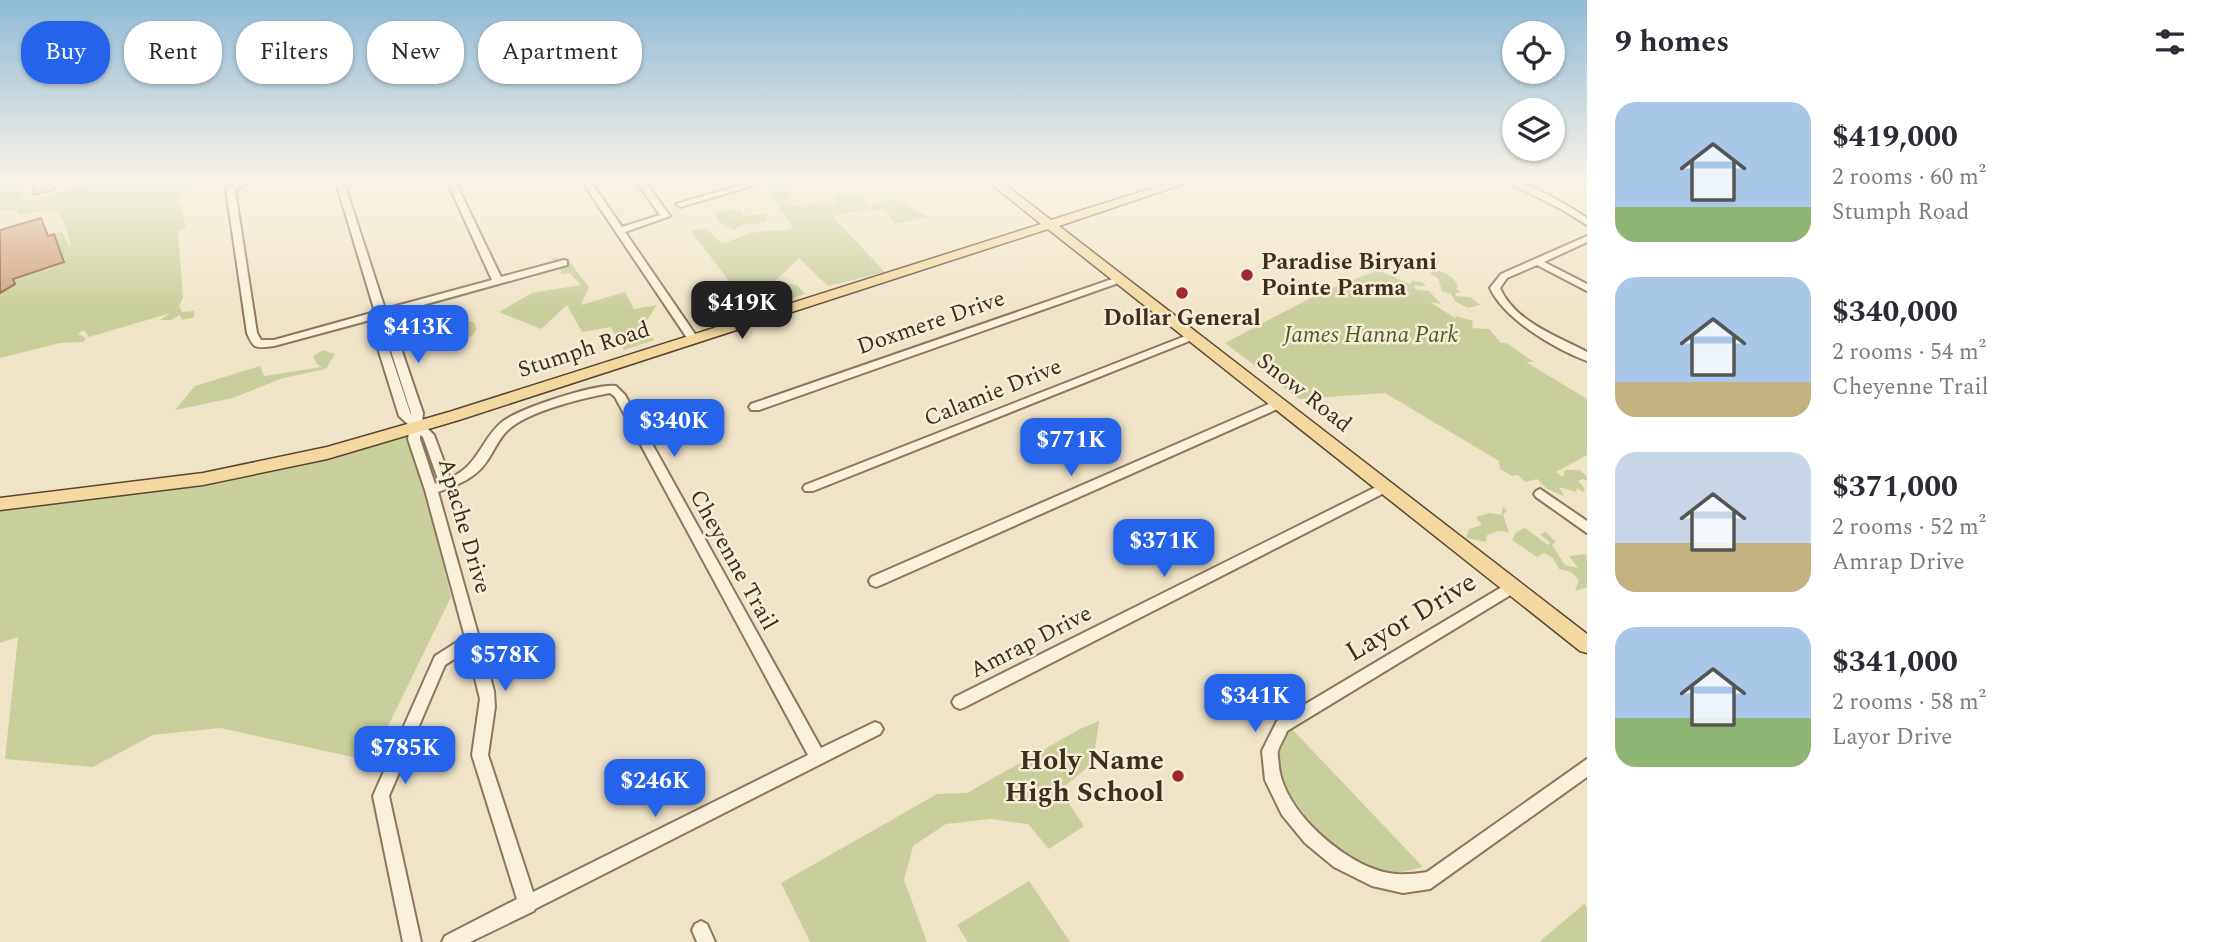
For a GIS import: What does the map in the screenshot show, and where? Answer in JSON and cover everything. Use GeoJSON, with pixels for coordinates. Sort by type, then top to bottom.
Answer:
{"type":"FeatureCollection","features":[{"type":"Feature","properties":{"kind":"main road","name":"Stumph Road"},"geometry":{"type":"LineString","coordinates":[[0,504],[164,485],[249,471],[320,454],[693,339],[1052,223]]}},
{"type":"Feature","properties":{"kind":"main road","name":"Snow Road"},"geometry":{"type":"LineString","coordinates":[[1049,224],[1587,645]]}},
{"type":"Feature","properties":{"kind":"street"},"geometry":{"type":"LineString","coordinates":[[235,223],[252,333],[257,344],[274,343],[564,263]]}},
{"type":"Feature","properties":{"kind":"street","name":"Apache Drive"},"geometry":{"type":"LineString","coordinates":[[353,223],[381,314],[376,326],[405,416],[415,426],[414,439],[438,487],[489,706],[481,735],[480,755],[528,905]]}},
{"type":"Feature","properties":{"kind":"street"},"geometry":{"type":"LineString","coordinates":[[470,223],[498,282]]}},
{"type":"Feature","properties":{"kind":"street"},"geometry":{"type":"LineString","coordinates":[[615,223],[693,339]]}},
{"type":"Feature","properties":{"kind":"street"},"geometry":{"type":"LineString","coordinates":[[620,231],[644,223]]}},
{"type":"Feature","properties":{"kind":"street"},"geometry":{"type":"LineString","coordinates":[[1587,239],[1500,279],[1495,292],[1504,306],[1520,318],[1587,357]]}},
{"type":"Feature","properties":{"kind":"street"},"geometry":{"type":"LineString","coordinates":[[1538,262],[1587,288]]}},
{"type":"Feature","properties":{"kind":"street","name":"Doxmere Drive"},"geometry":{"type":"LineString","coordinates":[[755,407],[1121,279]]}},
{"type":"Feature","properties":{"kind":"street","name":"Calamie Drive"},"geometry":{"type":"LineString","coordinates":[[809,488],[1193,336]]}},
{"type":"Feature","properties":{"kind":"street","name":"Cheyenne Trail"},"geometry":{"type":"LineString","coordinates":[[438,487],[463,478],[474,469],[495,437],[515,419],[597,391],[612,389],[619,395],[818,758]]}},
{"type":"Feature","properties":{"kind":"street"},"geometry":{"type":"LineString","coordinates":[[876,582],[1278,404]]}},
{"type":"Feature","properties":{"kind":"street","name":"Amrap Drive"},"geometry":{"type":"LineString","coordinates":[[960,702],[1384,488]]}},
{"type":"Feature","properties":{"kind":"street"},"geometry":{"type":"LineString","coordinates":[[1540,494],[1587,528]]}},
{"type":"Feature","properties":{"kind":"street","name":"Layor Drive"},"geometry":{"type":"LineString","coordinates":[[1512,587],[1277,730],[1272,742],[1269,767],[1274,785],[1286,806],[1317,842],[1341,862],[1380,882],[1396,886],[1418,885],[1437,875],[1587,767]]}},
{"type":"Feature","properties":{"kind":"street"},"geometry":{"type":"LineString","coordinates":[[412,942],[380,796],[440,661],[473,639]]}},
{"type":"Feature","properties":{"kind":"street"},"geometry":{"type":"LineString","coordinates":[[451,942],[875,729]]}},
{"type":"Feature","properties":{"kind":"green space"},"geometry":{"type":"Polygon","coordinates":[[[64,223],[185,223],[186,227],[178,231],[183,298],[179,306],[182,312],[194,311],[194,317],[182,320],[180,315],[171,320],[160,320],[171,313],[89,337],[84,330],[78,334],[86,338],[83,342],[60,343],[0,358],[0,293],[15,284],[13,279],[64,263],[54,234],[62,232],[70,247],[64,223]]]}},
{"type":"Feature","properties":{"kind":"green space"},"geometry":{"type":"Polygon","coordinates":[[[721,223],[760,223],[747,223],[733,230],[721,223]]]}},
{"type":"Feature","properties":{"kind":"green space"},"geometry":{"type":"Polygon","coordinates":[[[789,223],[839,223],[885,272],[828,286],[799,258],[773,283],[797,285],[805,294],[752,311],[691,231],[706,228],[722,244],[753,232],[793,229],[789,223]]]}},
{"type":"Feature","properties":{"kind":"green space"},"geometry":{"type":"Polygon","coordinates":[[[550,257],[569,261],[589,287],[581,305],[625,292],[634,309],[657,305],[645,323],[654,340],[624,350],[611,327],[582,332],[567,305],[541,329],[499,312],[532,293],[581,285],[570,273],[561,274],[560,266],[550,257]]]}},
{"type":"Feature","properties":{"kind":"green space","name":"James Hanna Park"},"geometry":{"type":"Polygon","coordinates":[[[1378,270],[1410,284],[1412,281],[1422,282],[1426,286],[1413,286],[1417,290],[1429,291],[1441,304],[1430,302],[1455,318],[1456,316],[1473,321],[1472,328],[1489,329],[1501,343],[1506,343],[1534,362],[1526,362],[1587,399],[1587,455],[1556,472],[1563,477],[1565,470],[1580,470],[1587,477],[1587,481],[1578,481],[1585,489],[1583,492],[1577,488],[1576,492],[1559,487],[1564,496],[1547,489],[1537,479],[1525,482],[1518,475],[1512,476],[1500,469],[1499,461],[1385,393],[1299,399],[1225,343],[1320,293],[1378,270]]]}},
{"type":"Feature","properties":{"kind":"green space"},"geometry":{"type":"Polygon","coordinates":[[[1434,270],[1445,273],[1454,280],[1458,286],[1456,289],[1461,292],[1455,293],[1456,296],[1470,297],[1480,305],[1468,308],[1456,302],[1451,294],[1442,291],[1438,278],[1430,274],[1434,270]]]}},
{"type":"Feature","properties":{"kind":"green space"},"geometry":{"type":"Polygon","coordinates":[[[474,322],[477,329],[464,340],[458,338],[445,343],[439,339],[428,339],[433,333],[474,322]]]}},
{"type":"Feature","properties":{"kind":"green space"},"geometry":{"type":"Polygon","coordinates":[[[323,350],[335,354],[326,369],[283,378],[233,398],[175,410],[195,386],[260,366],[264,376],[322,367],[313,356],[323,350]]]}},
{"type":"Feature","properties":{"kind":"green space"},"geometry":{"type":"Polygon","coordinates":[[[407,435],[425,490],[451,597],[371,761],[220,728],[153,735],[93,767],[5,759],[18,637],[0,643],[0,511],[112,494],[221,483],[301,465],[407,435]]]}},
{"type":"Feature","properties":{"kind":"green space"},"geometry":{"type":"Polygon","coordinates":[[[1502,507],[1507,510],[1503,515],[1509,532],[1497,531],[1487,535],[1486,542],[1466,538],[1469,529],[1482,525],[1476,517],[1490,513],[1502,515],[1502,507]]]}},
{"type":"Feature","properties":{"kind":"green space"},"geometry":{"type":"Polygon","coordinates":[[[1525,528],[1548,545],[1550,543],[1540,534],[1546,532],[1556,542],[1552,545],[1565,565],[1578,568],[1569,556],[1587,554],[1587,587],[1575,591],[1579,580],[1571,572],[1559,569],[1553,558],[1544,553],[1537,557],[1512,540],[1516,532],[1525,528]]]}},
{"type":"Feature","properties":{"kind":"green space"},"geometry":{"type":"Polygon","coordinates":[[[1099,721],[1093,763],[1060,790],[1084,826],[1049,849],[1028,824],[991,819],[946,824],[913,846],[904,880],[927,942],[810,942],[781,883],[937,794],[967,793],[1099,721]]]}},
{"type":"Feature","properties":{"kind":"green space"},"geometry":{"type":"Polygon","coordinates":[[[1291,728],[1423,867],[1397,872],[1370,870],[1343,853],[1311,822],[1285,786],[1278,770],[1278,753],[1291,728]]]}},
{"type":"Feature","properties":{"kind":"green space"},"geometry":{"type":"Polygon","coordinates":[[[1029,881],[1070,942],[968,942],[957,925],[1029,881]]]}},
{"type":"Feature","properties":{"kind":"green space"},"geometry":{"type":"Polygon","coordinates":[[[1584,904],[1587,907],[1587,942],[1539,942],[1584,904]]]}},
{"type":"Feature","properties":{"kind":"building"},"geometry":{"type":"Polygon","coordinates":[[[24,223],[43,223],[48,236],[54,234],[64,262],[13,279],[15,284],[0,293],[0,230],[24,223]]]}},
{"type":"Feature","properties":{"kind":"place","name":"Paradise Biryani Pointe Parma"},"geometry":{"type":"Point","coordinates":[1247,275]}},
{"type":"Feature","properties":{"kind":"place","name":"Dollar General"},"geometry":{"type":"Point","coordinates":[1182,293]}},
{"type":"Feature","properties":{"kind":"place","name":"Holy Name High School"},"geometry":{"type":"Point","coordinates":[1178,776]}}]}
